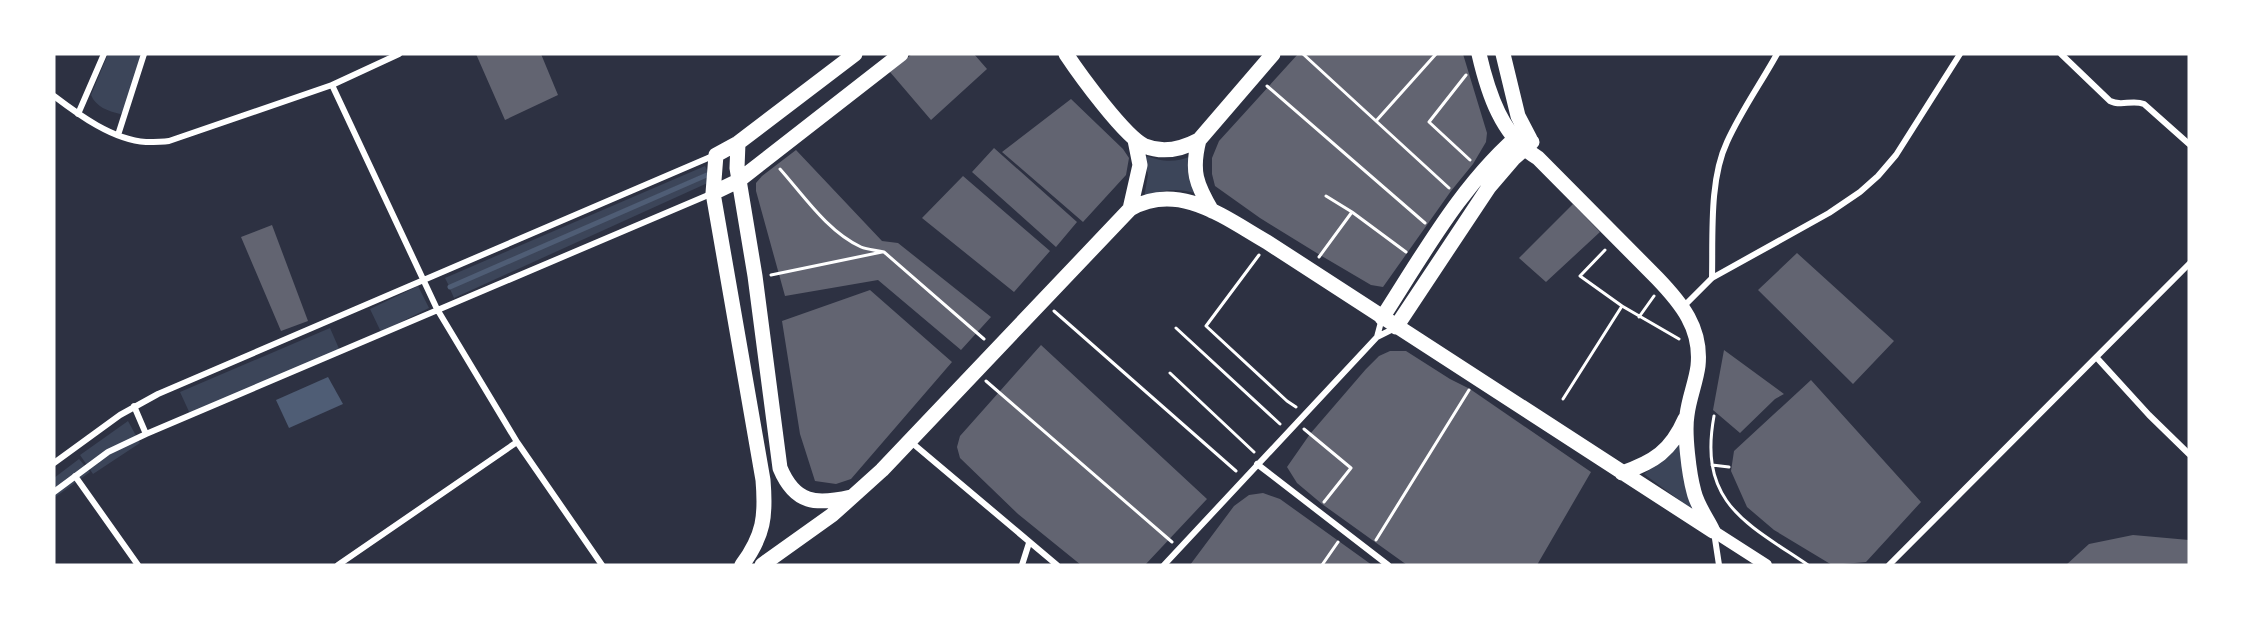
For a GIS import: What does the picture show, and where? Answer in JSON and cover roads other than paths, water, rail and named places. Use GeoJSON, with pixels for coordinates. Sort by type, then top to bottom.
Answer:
{"type":"FeatureCollection","features":[{"type":"Feature","properties":{"kind":"main road"},"geometry":{"type":"LineString","coordinates":[[742,565],[759,538],[765,513],[764,489],[713,193],[716,155],[738,143],[855,54]]}},
{"type":"Feature","properties":{"kind":"main road"},"geometry":{"type":"LineString","coordinates":[[713,193],[738,181],[901,54]]}},
{"type":"Feature","properties":{"kind":"main road"},"geometry":{"type":"LineString","coordinates":[[1066,54],[1102,102],[1135,140],[1145,146],[1167,150],[1188,146],[1199,140],[1273,54]]}},
{"type":"Feature","properties":{"kind":"main road"},"geometry":{"type":"LineString","coordinates":[[1503,54],[1524,140]]}},
{"type":"Feature","properties":{"kind":"main road"},"geometry":{"type":"LineString","coordinates":[[1479,56],[1494,103],[1538,158],[1657,278],[1683,308],[1695,329],[1697,371],[1686,416],[1677,435],[1655,460],[1622,473]]}},
{"type":"Feature","properties":{"kind":"main road"},"geometry":{"type":"LineString","coordinates":[[1130,209],[1140,165],[1135,140]]}},
{"type":"Feature","properties":{"kind":"main road"},"geometry":{"type":"LineString","coordinates":[[1199,140],[1194,170],[1199,189],[1212,211]]}},
{"type":"Feature","properties":{"kind":"main road"},"geometry":{"type":"LineString","coordinates":[[1382,318],[1481,172],[1524,140]]}},
{"type":"Feature","properties":{"kind":"main road"},"geometry":{"type":"LineString","coordinates":[[1396,327],[1489,187],[1524,140]]}},
{"type":"Feature","properties":{"kind":"main road"},"geometry":{"type":"LineString","coordinates":[[738,143],[738,181],[755,276],[780,468],[786,483],[799,495],[813,501],[830,502],[854,496]]}},
{"type":"Feature","properties":{"kind":"main road"},"geometry":{"type":"LineString","coordinates":[[762,565],[802,538],[854,496],[910,441],[1130,209],[1151,199],[1163,197],[1186,201],[1212,211],[1267,242],[1766,565]]}},
{"type":"Feature","properties":{"kind":"main road"},"geometry":{"type":"LineString","coordinates":[[1686,416],[1694,493],[1713,531]]}},
{"type":"Feature","properties":{"kind":"street"},"geometry":{"type":"LineString","coordinates":[[78,114],[104,54]]}},
{"type":"Feature","properties":{"kind":"street"},"geometry":{"type":"LineString","coordinates":[[118,135],[144,54]]}},
{"type":"Feature","properties":{"kind":"street"},"geometry":{"type":"LineString","coordinates":[[54,96],[78,114],[118,135],[144,142],[169,141],[332,85],[399,54]]}},
{"type":"Feature","properties":{"kind":"street"},"geometry":{"type":"LineString","coordinates":[[1712,278],[1714,197],[1726,143],[1778,54]]}},
{"type":"Feature","properties":{"kind":"street"},"geometry":{"type":"LineString","coordinates":[[1683,308],[1712,278],[1829,213],[1860,192],[1878,176],[1896,155],[1960,54]]}},
{"type":"Feature","properties":{"kind":"street"},"geometry":{"type":"LineString","coordinates":[[2061,54],[2109,101],[2115,104],[2138,102],[2144,104],[2189,144]]}},
{"type":"Feature","properties":{"kind":"street"},"geometry":{"type":"LineString","coordinates":[[332,85],[437,309],[517,442],[602,565]]}},
{"type":"Feature","properties":{"kind":"street"},"geometry":{"type":"LineString","coordinates":[[54,464],[134,406],[192,379],[716,155]]}},
{"type":"Feature","properties":{"kind":"street"},"geometry":{"type":"LineString","coordinates":[[54,492],[108,452],[146,434],[713,193]]}},
{"type":"Feature","properties":{"kind":"street"},"geometry":{"type":"LineString","coordinates":[[1889,565],[2189,264]]}},
{"type":"Feature","properties":{"kind":"street"},"geometry":{"type":"LineString","coordinates":[[1377,337],[1382,318]]}},
{"type":"Feature","properties":{"kind":"street"},"geometry":{"type":"LineString","coordinates":[[1164,565],[1377,337],[1396,327]]}},
{"type":"Feature","properties":{"kind":"street"},"geometry":{"type":"LineString","coordinates":[[2097,358],[2149,415],[2189,454]]}},
{"type":"Feature","properties":{"kind":"street"},"geometry":{"type":"LineString","coordinates":[[134,406],[146,434]]}},
{"type":"Feature","properties":{"kind":"street"},"geometry":{"type":"LineString","coordinates":[[910,441],[1057,565]]}},
{"type":"Feature","properties":{"kind":"street"},"geometry":{"type":"LineString","coordinates":[[338,565],[517,442]]}},
{"type":"Feature","properties":{"kind":"street"},"geometry":{"type":"LineString","coordinates":[[1260,461],[1317,511],[1388,565]]}},
{"type":"Feature","properties":{"kind":"street"},"geometry":{"type":"LineString","coordinates":[[75,476],[138,565]]}},
{"type":"Feature","properties":{"kind":"street"},"geometry":{"type":"LineString","coordinates":[[1713,531],[1719,565]]}},
{"type":"Feature","properties":{"kind":"street"},"geometry":{"type":"LineString","coordinates":[[1022,565],[1029,543]]}},
{"type":"Feature","properties":{"kind":"waterway"},"geometry":{"type":"LineString","coordinates":[[450,287],[709,174]]}}]}
